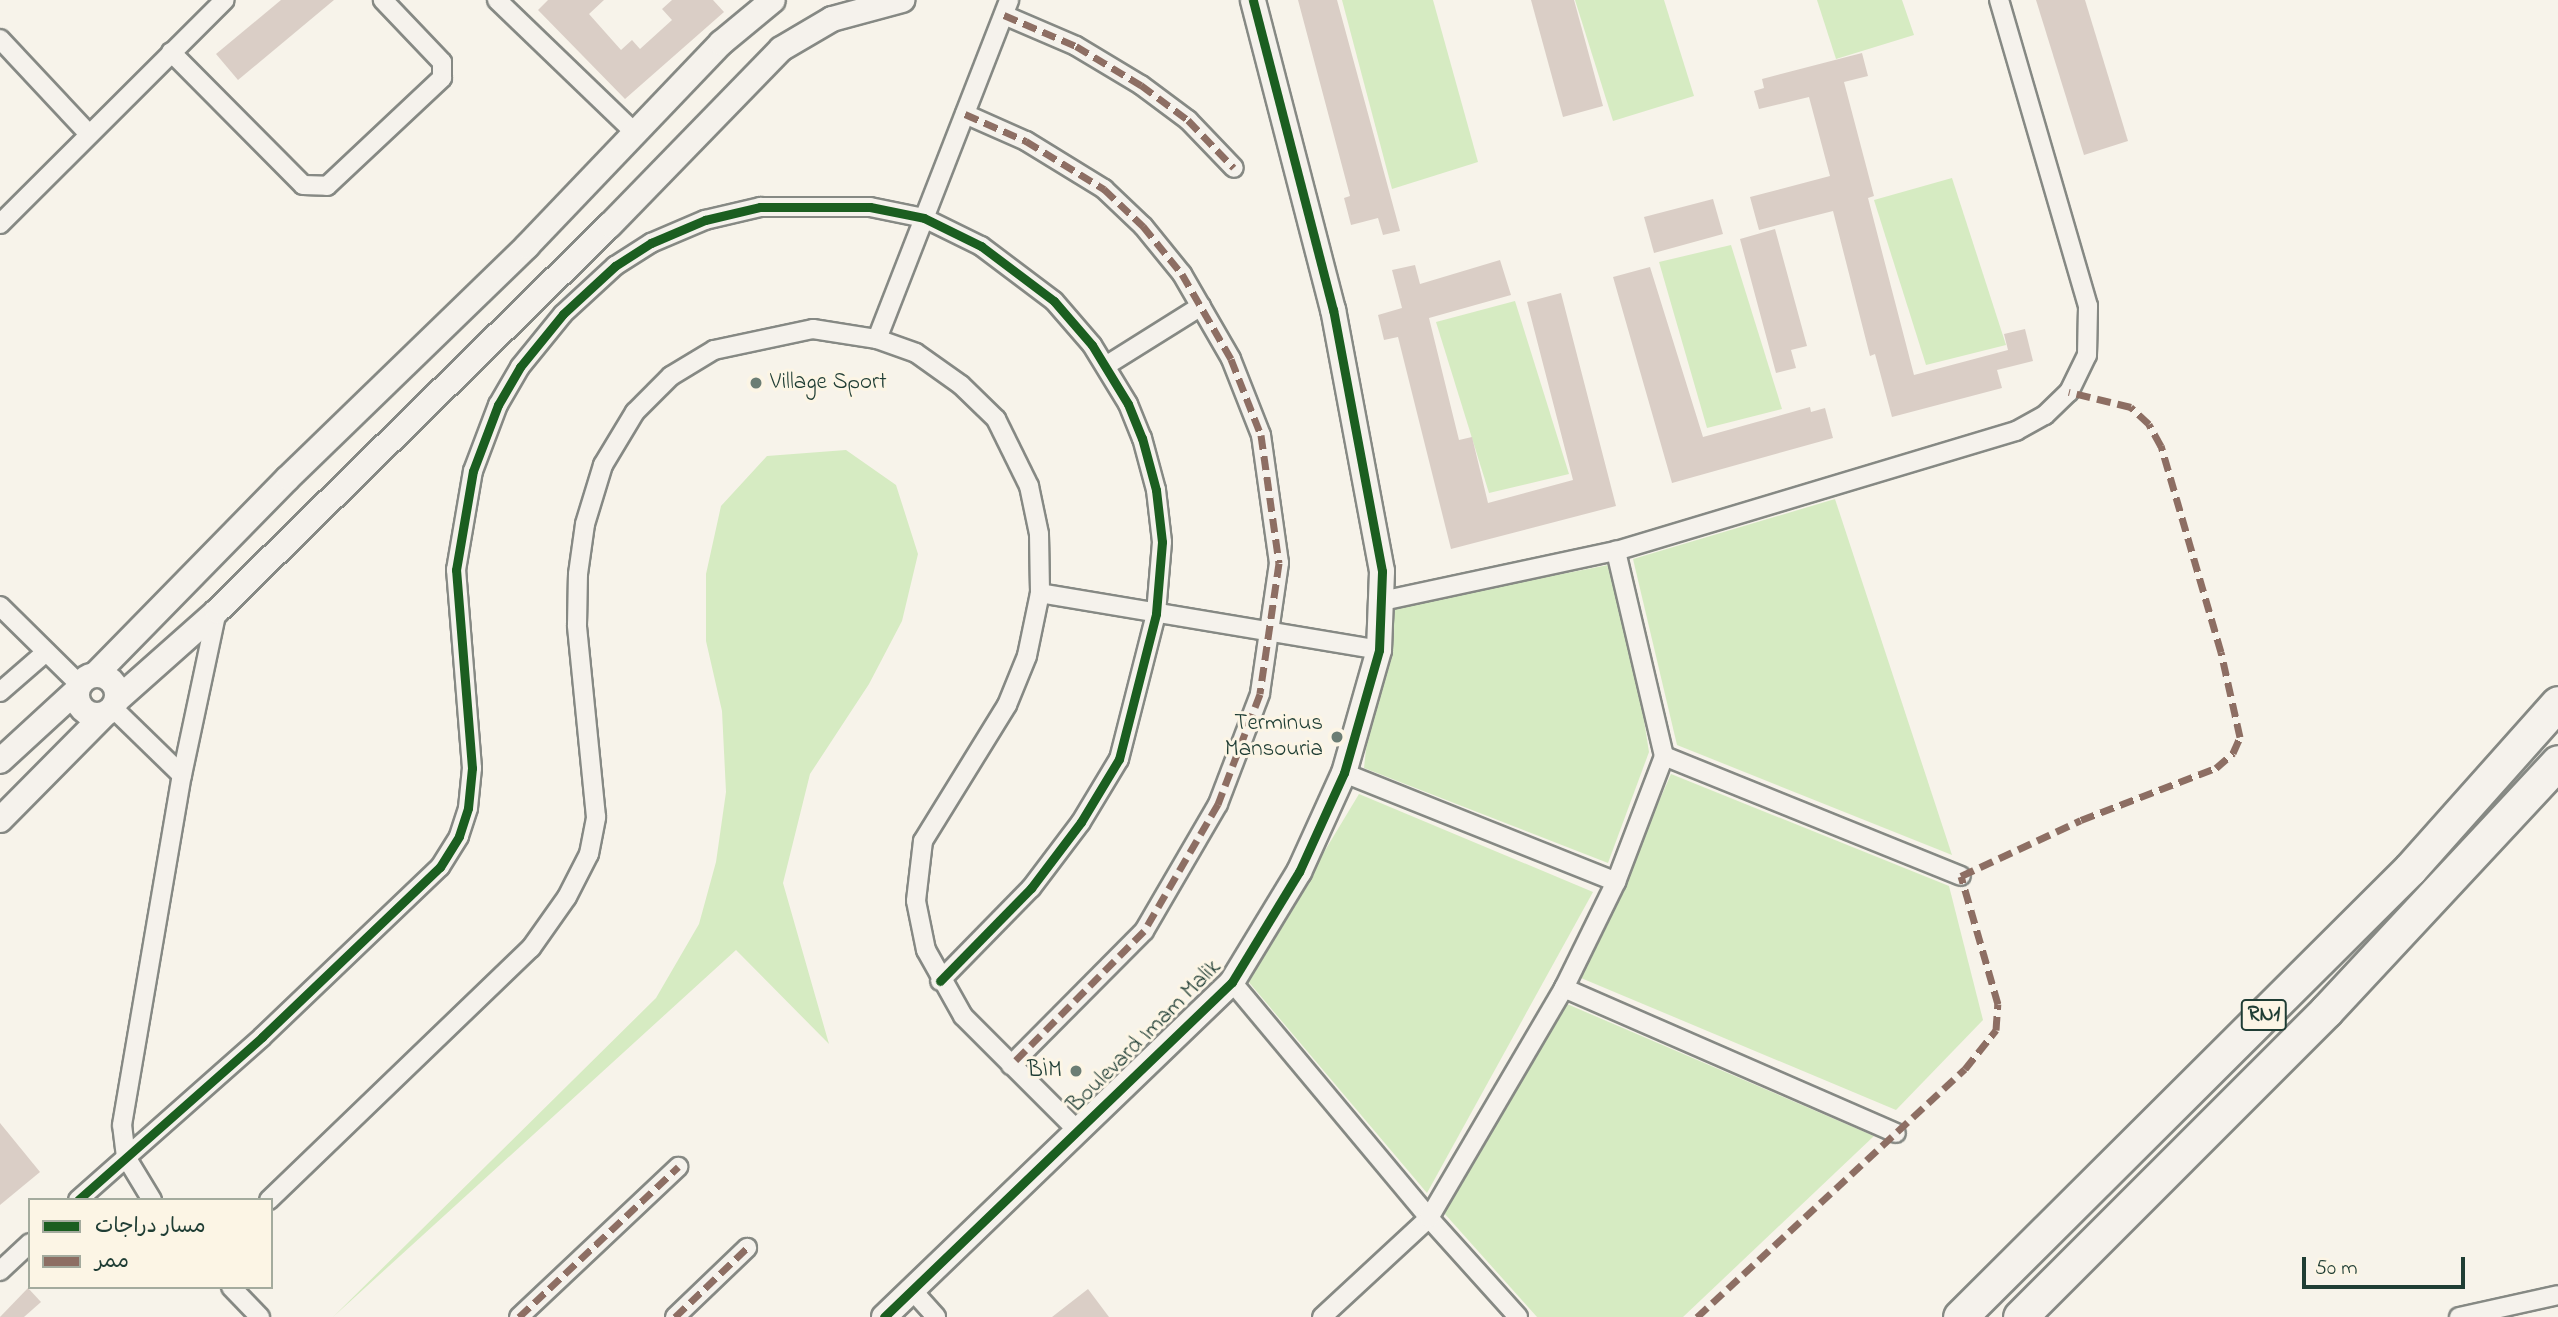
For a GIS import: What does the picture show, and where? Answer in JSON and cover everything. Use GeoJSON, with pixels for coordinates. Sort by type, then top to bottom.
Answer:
{"type":"FeatureCollection","features":[{"type":"Feature","properties":{"kind":"highway","name":"RN1"},"geometry":{"type":"LineString","coordinates":[[1960,1317],[2410,869],[2558,703]]}},
{"type":"Feature","properties":{"kind":"highway","name":"RN1"},"geometry":{"type":"LineString","coordinates":[[2020,1317],[2326,1011],[2558,762]]}},
{"type":"Feature","properties":{"kind":"street"},"geometry":{"type":"LineString","coordinates":[[200,0],[204,21]]}},
{"type":"Feature","properties":{"kind":"street"},"geometry":{"type":"LineString","coordinates":[[0,224],[225,0]]}},
{"type":"Feature","properties":{"kind":"street"},"geometry":{"type":"LineString","coordinates":[[171,52],[303,185],[327,186],[442,78],[442,62],[383,0]]}},
{"type":"Feature","properties":{"kind":"street"},"geometry":{"type":"LineString","coordinates":[[497,0],[635,133]]}},
{"type":"Feature","properties":{"kind":"street"},"geometry":{"type":"LineString","coordinates":[[0,761],[83,683],[635,133],[721,43],[773,0]]}},
{"type":"Feature","properties":{"kind":"street"},"geometry":{"type":"LineString","coordinates":[[0,820],[112,707],[217,611],[610,225],[781,49],[832,19],[902,0]]}},
{"type":"Feature","properties":{"kind":"street","name":"Boulevard Imam Malik"},"geometry":{"type":"LineString","coordinates":[[884,1317],[1232,982],[1299,872],[1344,773],[1379,650],[1382,571],[1333,310],[1253,0]]}},
{"type":"Feature","properties":{"kind":"street"},"geometry":{"type":"LineString","coordinates":[[1381,601],[1616,551],[2016,431],[2045,415],[2069,392],[2087,355],[2088,306],[1999,0]]}},
{"type":"Feature","properties":{"kind":"street"},"geometry":{"type":"LineString","coordinates":[[877,339],[1007,7],[1141,85],[1188,120],[1234,168]]}},
{"type":"Feature","properties":{"kind":"street"},"geometry":{"type":"LineString","coordinates":[[0,39],[89,134]]}},
{"type":"Feature","properties":{"kind":"street"},"geometry":{"type":"LineString","coordinates":[[965,114],[1026,141],[1104,189],[1143,226],[1201,306],[1231,359],[1264,446],[1279,563],[1272,634],[1244,742],[1218,804],[1144,931],[1012,1065]]}},
{"type":"Feature","properties":{"kind":"street"},"geometry":{"type":"LineString","coordinates":[[80,1198],[400,908],[440,867],[459,836],[468,808],[472,768],[456,613],[456,570],[473,471],[498,405],[520,366],[564,314],[615,266],[651,243],[705,220],[760,207],[803,204],[870,207],[924,218],[1019,272],[1054,301],[1107,365],[1133,415],[1156,490],[1162,542],[1156,614],[1119,759],[1100,793],[1031,888],[940,981]]}},
{"type":"Feature","properties":{"kind":"street"},"geometry":{"type":"LineString","coordinates":[[1107,365],[1201,306]]}},
{"type":"Feature","properties":{"kind":"street"},"geometry":{"type":"LineString","coordinates":[[271,1198],[531,948],[567,897],[589,854],[596,817],[577,625],[578,575],[585,524],[603,465],[635,412],[671,376],[714,349],[813,329],[877,339],[916,353],[961,386],[996,419],[1030,486],[1039,534],[1040,593],[1027,656],[1007,705],[923,841],[916,901],[926,950],[940,981],[963,1016],[1078,1131]]}},
{"type":"Feature","properties":{"kind":"street"},"geometry":{"type":"LineString","coordinates":[[1322,1317],[1429,1218],[1564,988],[1616,882],[1664,756],[1616,551]]}},
{"type":"Feature","properties":{"kind":"street"},"geometry":{"type":"LineString","coordinates":[[1040,593],[1379,650]]}},
{"type":"Feature","properties":{"kind":"street"},"geometry":{"type":"LineString","coordinates":[[0,606],[46,652],[83,683],[85,712],[112,707]]}},
{"type":"Feature","properties":{"kind":"street"},"geometry":{"type":"LineString","coordinates":[[151,1198],[126,1157],[122,1125],[182,775],[217,611]]}},
{"type":"Feature","properties":{"kind":"street"},"geometry":{"type":"LineString","coordinates":[[0,692],[46,652]]}},
{"type":"Feature","properties":{"kind":"street"},"geometry":{"type":"LineString","coordinates":[[83,683],[108,678],[112,707],[182,775]]}},
{"type":"Feature","properties":{"kind":"street"},"geometry":{"type":"LineString","coordinates":[[1664,756],[1962,876]]}},
{"type":"Feature","properties":{"kind":"street"},"geometry":{"type":"LineString","coordinates":[[1344,773],[1616,882]]}},
{"type":"Feature","properties":{"kind":"street"},"geometry":{"type":"LineString","coordinates":[[1232,982],[1429,1218],[1518,1317]]}},
{"type":"Feature","properties":{"kind":"street"},"geometry":{"type":"LineString","coordinates":[[1564,988],[1896,1133]]}},
{"type":"Feature","properties":{"kind":"street"},"geometry":{"type":"LineString","coordinates":[[519,1317],[678,1167]]}},
{"type":"Feature","properties":{"kind":"street"},"geometry":{"type":"LineString","coordinates":[[0,1271],[28,1245]]}},
{"type":"Feature","properties":{"kind":"street"},"geometry":{"type":"LineString","coordinates":[[675,1317],[747,1248]]}},
{"type":"Feature","properties":{"kind":"street"},"geometry":{"type":"LineString","coordinates":[[233,1289],[260,1317]]}},
{"type":"Feature","properties":{"kind":"street"},"geometry":{"type":"LineString","coordinates":[[912,1290],[936,1317]]}},
{"type":"Feature","properties":{"kind":"street"},"geometry":{"type":"LineString","coordinates":[[2459,1317],[2558,1295]]}},
{"type":"Feature","properties":{"kind":"green space"},"geometry":{"type":"Polygon","coordinates":[[[1342,0],[1433,0],[1478,162],[1392,189],[1342,0]]]}},
{"type":"Feature","properties":{"kind":"green space"},"geometry":{"type":"Polygon","coordinates":[[[1575,0],[1664,0],[1694,96],[1613,121],[1575,0]]]}},
{"type":"Feature","properties":{"kind":"green space"},"geometry":{"type":"Polygon","coordinates":[[[1817,0],[1902,0],[1914,35],[1836,59],[1817,0]]]}},
{"type":"Feature","properties":{"kind":"green space"},"geometry":{"type":"Polygon","coordinates":[[[1952,178],[2006,345],[1926,365],[1874,200],[1952,178]]]}},
{"type":"Feature","properties":{"kind":"green space"},"geometry":{"type":"Polygon","coordinates":[[[1731,245],[1782,409],[1707,428],[1659,262],[1731,245]]]}},
{"type":"Feature","properties":{"kind":"green space"},"geometry":{"type":"Polygon","coordinates":[[[1515,301],[1569,474],[1489,493],[1436,322],[1515,301]]]}},
{"type":"Feature","properties":{"kind":"green space"},"geometry":{"type":"Polygon","coordinates":[[[846,450],[896,485],[918,554],[902,621],[869,684],[810,774],[783,883],[829,1044],[736,950],[333,1317],[656,998],[699,924],[716,862],[726,792],[722,711],[706,641],[706,574],[721,506],[767,456],[846,450]]]}},
{"type":"Feature","properties":{"kind":"green space"},"geometry":{"type":"Polygon","coordinates":[[[1835,499],[1952,855],[1677,745],[1633,559],[1835,499]]]}},
{"type":"Feature","properties":{"kind":"green space"},"geometry":{"type":"Polygon","coordinates":[[[1619,563],[1649,752],[1608,863],[1364,768],[1381,609],[1619,563]]]}},
{"type":"Feature","properties":{"kind":"green space"},"geometry":{"type":"Polygon","coordinates":[[[1671,774],[1949,886],[1983,1020],[1896,1110],[1581,978],[1671,774]]]}},
{"type":"Feature","properties":{"kind":"green space"},"geometry":{"type":"Polygon","coordinates":[[[1359,794],[1593,892],[1427,1193],[1247,980],[1359,794]]]}},
{"type":"Feature","properties":{"kind":"green space"},"geometry":{"type":"Polygon","coordinates":[[[1567,1004],[1874,1136],[1683,1317],[1537,1317],[1444,1213],[1567,1004]]]}},
{"type":"Feature","properties":{"kind":"building"},"geometry":{"type":"Polygon","coordinates":[[[281,0],[334,0],[238,80],[216,54],[281,0]]]}},
{"type":"Feature","properties":{"kind":"building"},"geometry":{"type":"Polygon","coordinates":[[[548,0],[604,0],[589,14],[621,50],[632,40],[640,49],[672,20],[662,9],[672,0],[713,0],[724,12],[625,99],[538,10],[548,0]]]}},
{"type":"Feature","properties":{"kind":"building"},"geometry":{"type":"Polygon","coordinates":[[[1298,0],[1337,0],[1400,231],[1383,235],[1378,218],[1351,225],[1344,198],[1350,196],[1298,0]]]}},
{"type":"Feature","properties":{"kind":"building"},"geometry":{"type":"Polygon","coordinates":[[[1531,0],[1574,0],[1603,106],[1563,117],[1531,0]]]}},
{"type":"Feature","properties":{"kind":"building"},"geometry":{"type":"Polygon","coordinates":[[[2036,0],[2085,0],[2128,141],[2084,155],[2036,0]]]}},
{"type":"Feature","properties":{"kind":"building"},"geometry":{"type":"Polygon","coordinates":[[[1862,53],[1868,76],[1844,82],[1874,196],[1868,198],[1914,375],[2008,350],[2004,334],[2025,329],[2033,361],[1997,370],[2002,388],[1892,417],[1875,354],[1870,356],[1833,211],[1759,230],[1750,197],[1830,176],[1809,97],[1759,109],[1754,91],[1764,88],[1762,79],[1862,53]]]}},
{"type":"Feature","properties":{"kind":"building"},"geometry":{"type":"Polygon","coordinates":[[[1713,199],[1723,234],[1654,253],[1644,217],[1713,199]]]}},
{"type":"Feature","properties":{"kind":"building"},"geometry":{"type":"Polygon","coordinates":[[[1775,229],[1807,346],[1791,350],[1796,368],[1776,373],[1740,239],[1775,229]]]}},
{"type":"Feature","properties":{"kind":"building"},"geometry":{"type":"Polygon","coordinates":[[[1500,260],[1511,295],[1429,318],[1459,440],[1472,437],[1488,503],[1573,480],[1527,302],[1561,293],[1616,506],[1451,549],[1398,337],[1384,340],[1378,315],[1402,308],[1392,270],[1415,265],[1420,284],[1500,260]]]}},
{"type":"Feature","properties":{"kind":"building"},"geometry":{"type":"Polygon","coordinates":[[[1650,267],[1703,437],[1810,407],[1811,412],[1825,408],[1833,438],[1672,483],[1613,277],[1650,267]]]}},
{"type":"Feature","properties":{"kind":"building"},"geometry":{"type":"Polygon","coordinates":[[[0,1123],[40,1172],[0,1205],[0,1123]]]}},
{"type":"Feature","properties":{"kind":"building"},"geometry":{"type":"Polygon","coordinates":[[[28,1288],[41,1302],[24,1317],[0,1317],[28,1288]]]}},
{"type":"Feature","properties":{"kind":"building"},"geometry":{"type":"Polygon","coordinates":[[[1088,1289],[1109,1317],[1052,1317],[1088,1289]]]}},
{"type":"Feature","properties":{"kind":"marked path"},"geometry":{"type":"LineString","coordinates":[[1004,15],[1076,46],[1141,85],[1188,120],[1234,168]]}},
{"type":"Feature","properties":{"kind":"marked path"},"geometry":{"type":"LineString","coordinates":[[965,114],[1026,141],[1104,189],[1143,226],[1182,274],[1231,359],[1261,435],[1279,563],[1260,694],[1218,804],[1144,931],[1011,1065]]}},
{"type":"Feature","properties":{"kind":"marked path"},"geometry":{"type":"LineString","coordinates":[[1697,1317],[1965,1069],[1996,1030],[1998,1004],[1961,876],[2081,820],[2216,768],[2233,753],[2240,737],[2221,652],[2161,446],[2149,424],[2131,407],[2069,392]]}},
{"type":"Feature","properties":{"kind":"marked path"},"geometry":{"type":"LineString","coordinates":[[519,1317],[678,1167]]}},
{"type":"Feature","properties":{"kind":"marked path"},"geometry":{"type":"LineString","coordinates":[[675,1317],[747,1248]]}},
{"type":"Feature","properties":{"kind":"cycle path"},"geometry":{"type":"LineString","coordinates":[[884,1317],[1232,982],[1299,872],[1344,773],[1379,650],[1382,571],[1333,310],[1253,0]]}},
{"type":"Feature","properties":{"kind":"cycle path"},"geometry":{"type":"LineString","coordinates":[[80,1198],[262,1037],[440,867],[459,836],[468,808],[472,768],[456,570],[473,471],[498,405],[520,367],[563,314],[615,266],[651,243],[705,220],[760,207],[870,207],[924,218],[981,246],[1054,301],[1092,345],[1128,404],[1142,438],[1156,490],[1162,542],[1156,614],[1119,759],[1081,822],[1031,888],[940,981]]}},
{"type":"Feature","properties":{"kind":"place","name":"Village Sport"},"geometry":{"type":"Point","coordinates":[756,383]}},
{"type":"Feature","properties":{"kind":"place","name":"Terminus Mansouria"},"geometry":{"type":"Point","coordinates":[1337,737]}},
{"type":"Feature","properties":{"kind":"place","name":"BİM"},"geometry":{"type":"Point","coordinates":[1076,1071]}}]}
